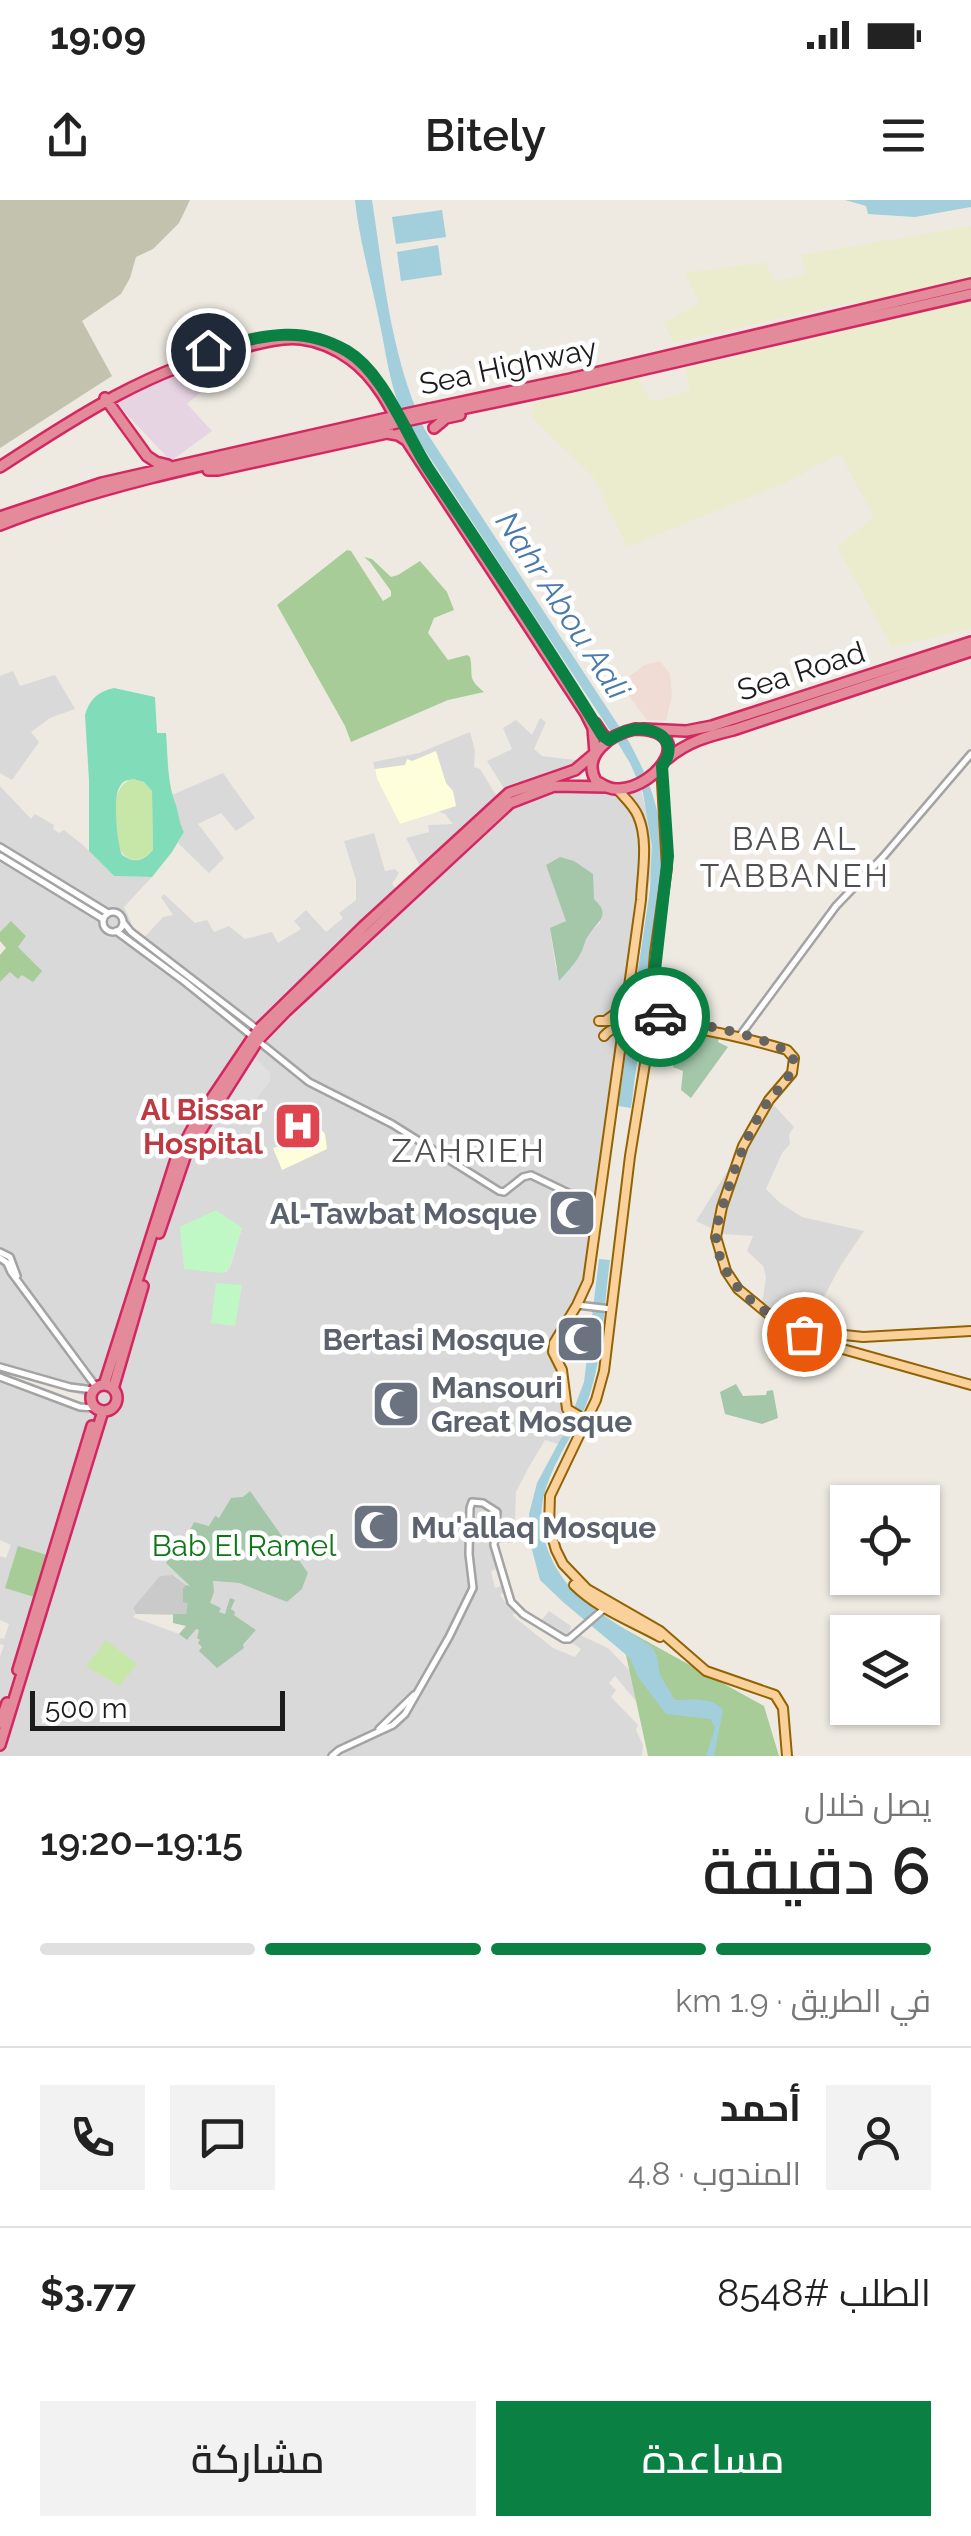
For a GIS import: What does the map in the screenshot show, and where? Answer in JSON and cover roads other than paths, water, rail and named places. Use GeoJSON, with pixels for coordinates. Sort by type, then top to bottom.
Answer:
{"type":"FeatureCollection","features":[{"type":"Feature","properties":{"kind":"highway","name":"Sea Highway"},"geometry":{"type":"LineString","coordinates":[[571,383],[971,284]]}},
{"type":"Feature","properties":{"kind":"highway","name":"Sea Highway"},"geometry":{"type":"LineString","coordinates":[[0,517],[128,477],[971,294]]}},
{"type":"Feature","properties":{"kind":"highway"},"geometry":{"type":"LineString","coordinates":[[0,465],[103,399],[152,377],[210,355],[278,339],[309,338],[357,365],[389,403],[602,735],[609,740]]}},
{"type":"Feature","properties":{"kind":"highway"},"geometry":{"type":"LineString","coordinates":[[434,428],[454,416],[676,365],[714,351]]}},
{"type":"Feature","properties":{"kind":"highway"},"geometry":{"type":"LineString","coordinates":[[103,399],[147,456],[175,467]]}},
{"type":"Feature","properties":{"kind":"highway"},"geometry":{"type":"LineString","coordinates":[[103,399],[140,452],[139,466],[128,477]]}},
{"type":"Feature","properties":{"kind":"highway"},"geometry":{"type":"LineString","coordinates":[[200,468],[218,470],[387,432],[400,421]]}},
{"type":"Feature","properties":{"kind":"highway"},"geometry":{"type":"LineString","coordinates":[[400,421],[408,441],[586,714],[593,728],[592,776],[612,788]]}},
{"type":"Feature","properties":{"kind":"highway"},"geometry":{"type":"LineString","coordinates":[[387,432],[408,441]]}},
{"type":"Feature","properties":{"kind":"highway","name":"Sea Highway"},"geometry":{"type":"LineString","coordinates":[[0,525],[86,496],[236,456]]}},
{"type":"Feature","properties":{"kind":"highway","name":"Sea Road"},"geometry":{"type":"LineString","coordinates":[[643,729],[686,731],[712,726],[971,642]]}},
{"type":"Feature","properties":{"kind":"highway","name":"Sea Road"},"geometry":{"type":"LineString","coordinates":[[664,762],[699,738],[971,653]]}},
{"type":"Feature","properties":{"kind":"highway"},"geometry":{"type":"LineString","coordinates":[[102,1388],[173,1164],[246,1048],[363,927],[509,793],[576,770],[609,740],[626,731],[657,732],[669,745],[664,762],[650,777],[635,785],[554,786],[510,803],[486,818]]}},
{"type":"Feature","properties":{"kind":"highway"},"geometry":{"type":"LineString","coordinates":[[244,1028],[246,1048]]}},
{"type":"Feature","properties":{"kind":"highway"},"geometry":{"type":"LineString","coordinates":[[260,1034],[268,1048]]}},
{"type":"Feature","properties":{"kind":"highway"},"geometry":{"type":"LineString","coordinates":[[99,1410],[91,1398],[102,1388],[182,1164],[260,1034]]}},
{"type":"Feature","properties":{"kind":"highway"},"geometry":{"type":"LineString","coordinates":[[99,1410],[110,1410],[117,1398],[102,1388]]}},
{"type":"Feature","properties":{"kind":"highway"},"geometry":{"type":"LineString","coordinates":[[0,1723],[99,1410]]}},
{"type":"Feature","properties":{"kind":"highway"},"geometry":{"type":"LineString","coordinates":[[0,1745],[99,1410]]}},
{"type":"Feature","properties":{"kind":"main road"},"geometry":{"type":"LineString","coordinates":[[664,762],[668,856],[598,1383],[550,1486],[546,1527],[559,1566],[604,1610],[663,1638],[701,1672],[773,1699],[785,1756]]}},
{"type":"Feature","properties":{"kind":"main road"},"geometry":{"type":"LineString","coordinates":[[584,1416],[571,1410],[561,1367],[550,1343],[578,1305],[588,1281],[627,1024],[641,900],[644,848],[637,812],[612,788]]}},
{"type":"Feature","properties":{"kind":"main road"},"geometry":{"type":"LineString","coordinates":[[629,996],[620,1009],[602,1021],[672,1024],[740,1035]]}},
{"type":"Feature","properties":{"kind":"main road"},"geometry":{"type":"LineString","coordinates":[[652,996],[662,1020]]}},
{"type":"Feature","properties":{"kind":"main road"},"geometry":{"type":"LineString","coordinates":[[646,1023],[681,1022],[740,1035],[794,1058],[792,1073],[768,1100],[743,1146],[716,1228],[726,1272],[738,1289],[766,1313],[804,1334],[810,1335],[814,1327],[839,1348],[971,1385]]}},
{"type":"Feature","properties":{"kind":"main road"},"geometry":{"type":"LineString","coordinates":[[604,1036],[612,1028],[627,1024]]}},
{"type":"Feature","properties":{"kind":"main road"},"geometry":{"type":"LineString","coordinates":[[608,1309],[599,1392],[550,1496],[549,1526],[556,1550],[578,1583],[651,1625],[706,1671],[776,1695],[783,1708],[785,1756]]}},
{"type":"Feature","properties":{"kind":"main road"},"geometry":{"type":"LineString","coordinates":[[825,1337],[971,1330]]}},
{"type":"Feature","properties":{"kind":"main road"},"geometry":{"type":"LineString","coordinates":[[604,1610],[613,1608],[651,1625]]}},
{"type":"Feature","properties":{"kind":"street"},"geometry":{"type":"LineString","coordinates":[[740,1035],[836,906],[971,754]]}},
{"type":"Feature","properties":{"kind":"street"},"geometry":{"type":"LineString","coordinates":[[0,847],[41,877]]}},
{"type":"Feature","properties":{"kind":"street"},"geometry":{"type":"LineString","coordinates":[[0,856],[106,916],[119,914],[131,932],[260,1034],[268,1048],[321,1087],[502,1192],[528,1175],[583,1200],[598,1212]]}},
{"type":"Feature","properties":{"kind":"street"},"geometry":{"type":"LineString","coordinates":[[106,916],[105,928],[116,931],[244,1028],[260,1034]]}},
{"type":"Feature","properties":{"kind":"street"},"geometry":{"type":"LineString","coordinates":[[116,931],[123,922]]}},
{"type":"Feature","properties":{"kind":"street"},"geometry":{"type":"LineString","coordinates":[[583,1200],[601,1197]]}},
{"type":"Feature","properties":{"kind":"street"},"geometry":{"type":"LineString","coordinates":[[0,1255],[10,1257],[16,1278],[102,1388]]}},
{"type":"Feature","properties":{"kind":"street"},"geometry":{"type":"LineString","coordinates":[[578,1305],[608,1309]]}},
{"type":"Feature","properties":{"kind":"street"},"geometry":{"type":"LineString","coordinates":[[0,1367],[70,1387],[102,1388]]}},
{"type":"Feature","properties":{"kind":"street"},"geometry":{"type":"LineString","coordinates":[[27,1386],[32,1384],[31,1376]]}},
{"type":"Feature","properties":{"kind":"street"},"geometry":{"type":"LineString","coordinates":[[0,1377],[84,1409],[99,1410]]}},
{"type":"Feature","properties":{"kind":"street"},"geometry":{"type":"LineString","coordinates":[[65,1401],[70,1387]]}},
{"type":"Feature","properties":{"kind":"street"},"geometry":{"type":"LineString","coordinates":[[332,1756],[377,1731],[416,1693],[454,1628],[473,1588],[469,1554],[472,1502],[483,1503],[497,1512],[494,1546],[511,1602],[523,1614],[564,1639],[573,1638],[604,1610]]}},
{"type":"Feature","properties":{"kind":"water"},"geometry":{"type":"Polygon","coordinates":[[[355,200],[372,200],[396,346],[425,430],[628,740],[654,798],[663,861],[631,1108],[618,1106],[650,889],[652,846],[643,793],[611,732],[405,420],[388,368],[355,200]]]}},
{"type":"Feature","properties":{"kind":"water"},"geometry":{"type":"Polygon","coordinates":[[[845,200],[971,200],[971,207],[915,217],[868,214],[866,206],[845,200]]]}},
{"type":"Feature","properties":{"kind":"water"},"geometry":{"type":"Polygon","coordinates":[[[442,210],[446,237],[396,244],[392,217],[442,210]]]}},
{"type":"Feature","properties":{"kind":"water"},"geometry":{"type":"Polygon","coordinates":[[[438,245],[442,275],[401,281],[397,252],[438,245]]]}},
{"type":"Feature","properties":{"kind":"water"},"geometry":{"type":"Polygon","coordinates":[[[599,1259],[610,1260],[594,1381],[546,1488],[541,1516],[546,1545],[558,1571],[576,1593],[652,1647],[660,1675],[675,1700],[707,1701],[723,1710],[714,1756],[706,1756],[715,1728],[711,1719],[666,1714],[638,1677],[630,1658],[540,1580],[531,1546],[529,1514],[537,1483],[567,1427],[584,1382],[599,1259]]]}},
{"type":"Feature","properties":{"kind":"place","name":"Al Bissar Hospital"},"geometry":{"type":"Point","coordinates":[298,1126]}},
{"type":"Feature","properties":{"kind":"place","name":"Al-Tawbat Mosque"},"geometry":{"type":"Point","coordinates":[572,1213]}},
{"type":"Feature","properties":{"kind":"place","name":"Bertasi Mosque"},"geometry":{"type":"Point","coordinates":[580,1339]}},
{"type":"Feature","properties":{"kind":"place","name":"Mansouri Great Mosque"},"geometry":{"type":"Point","coordinates":[396,1404]}},
{"type":"Feature","properties":{"kind":"place","name":"Mu'allaq Mosque"},"geometry":{"type":"Point","coordinates":[376,1527]}},
{"type":"Feature","properties":{"kind":"district","name":"BAB AL TABBANEH"},"geometry":{"type":"Point","coordinates":[795,856]}},
{"type":"Feature","properties":{"kind":"district","name":"ZAHRIEH"},"geometry":{"type":"Point","coordinates":[469,1150]}},
{"type":"Feature","properties":{"kind":"water label","name":"Nahr Abou Aali"},"geometry":{"type":"Point","coordinates":[563,605]}},
{"type":"Feature","properties":{"kind":"park label","name":"Bab El Ramel"},"geometry":{"type":"Point","coordinates":[244,1545]}}]}
